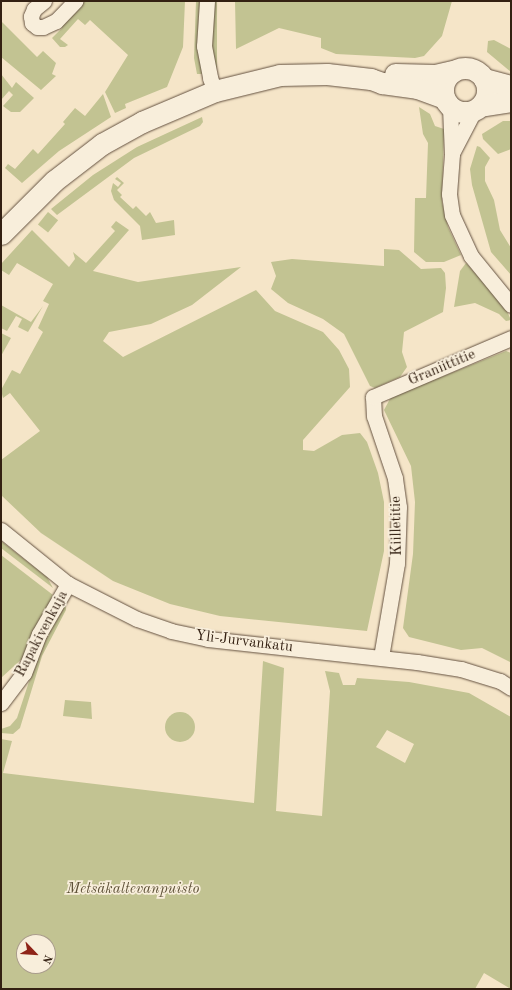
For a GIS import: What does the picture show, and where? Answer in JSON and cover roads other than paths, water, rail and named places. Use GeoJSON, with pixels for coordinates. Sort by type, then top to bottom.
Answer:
{"type":"FeatureCollection","features":[{"type":"Feature","properties":{"kind":"street"},"geometry":{"type":"LineString","coordinates":[[44,1],[34,9],[31,16],[32,23],[43,27],[56,21],[75,1]]}},
{"type":"Feature","properties":{"kind":"street"},"geometry":{"type":"LineString","coordinates":[[207,1],[204,46],[206,62],[215,91]]}},
{"type":"Feature","properties":{"kind":"street"},"geometry":{"type":"LineString","coordinates":[[371,78],[383,74],[435,75],[468,68],[484,79],[511,86]]}},
{"type":"Feature","properties":{"kind":"street"},"geometry":{"type":"LineString","coordinates":[[452,71],[443,83],[447,103],[452,154],[449,199],[455,225],[470,256],[511,304]]}},
{"type":"Feature","properties":{"kind":"street"},"geometry":{"type":"LineString","coordinates":[[1,234],[49,185],[102,144],[142,122],[215,91],[286,75],[327,74],[371,78],[382,83],[417,88],[462,112],[511,101]]}},
{"type":"Feature","properties":{"kind":"street"},"geometry":{"type":"LineString","coordinates":[[452,154],[477,108],[487,93],[484,79]]}},
{"type":"Feature","properties":{"kind":"street","name":"Graniittitie"},"geometry":{"type":"LineString","coordinates":[[372,397],[511,338]]}},
{"type":"Feature","properties":{"kind":"street","name":"Kiilletitie"},"geometry":{"type":"LineString","coordinates":[[372,397],[374,416],[395,478],[399,507],[397,563],[381,657]]}},
{"type":"Feature","properties":{"kind":"street","name":"Yli-Jurvankatu"},"geometry":{"type":"LineString","coordinates":[[1,530],[68,584],[137,619],[189,635],[381,657],[461,669],[500,681],[511,688]]}},
{"type":"Feature","properties":{"kind":"street","name":"Rapakivenkuja"},"geometry":{"type":"LineString","coordinates":[[1,703],[24,673],[39,634],[68,584]]}},
{"type":"Feature","properties":{"kind":"park label","name":"Metsäkaltevanpuisto"},"geometry":{"type":"Point","coordinates":[133,890]}}]}
